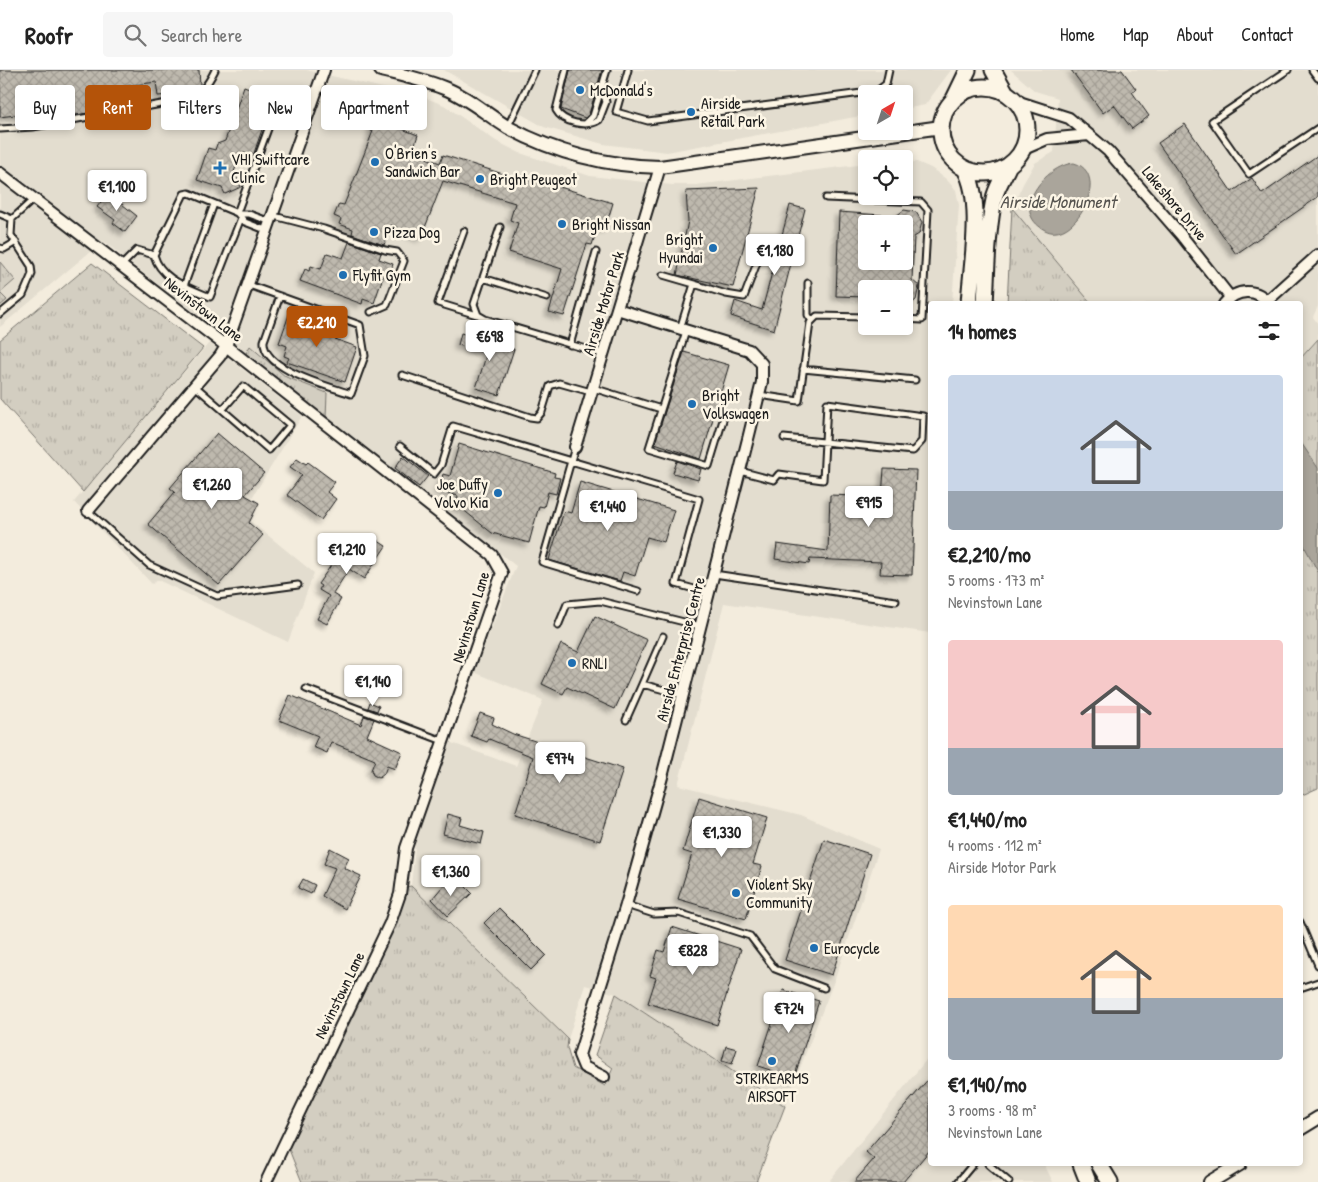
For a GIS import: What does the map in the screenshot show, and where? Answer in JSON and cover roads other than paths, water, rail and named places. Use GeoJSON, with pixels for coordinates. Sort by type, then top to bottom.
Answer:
{"type":"FeatureCollection","features":[{"type":"Feature","properties":{"kind":"main road"},"geometry":{"type":"LineString","coordinates":[[968,70],[945,113],[941,127],[942,140],[947,152],[965,169],[971,180],[976,204],[969,301]]}},
{"type":"Feature","properties":{"kind":"main road"},"geometry":{"type":"LineString","coordinates":[[985,301],[992,211],[996,193],[1008,166],[1024,149],[1027,126],[1024,112],[1011,97],[993,70]]}},
{"type":"Feature","properties":{"kind":"main road"},"geometry":{"type":"LineString","coordinates":[[953,100],[965,92],[979,87],[993,88],[1011,97]]}},
{"type":"Feature","properties":{"kind":"main road"},"geometry":{"type":"LineString","coordinates":[[965,169],[987,174],[1008,166]]}},
{"type":"Feature","properties":{"kind":"main road"},"geometry":{"type":"LineString","coordinates":[[1082,1166],[1088,1182]]}},
{"type":"Feature","properties":{"kind":"main road"},"geometry":{"type":"LineString","coordinates":[[1100,1166],[1110,1182]]}},
{"type":"Feature","properties":{"kind":"street"},"geometry":{"type":"LineString","coordinates":[[88,511],[195,386],[226,346],[324,70]]}},
{"type":"Feature","properties":{"kind":"street"},"geometry":{"type":"LineString","coordinates":[[381,70],[445,88],[508,127],[542,143],[597,161],[624,166],[660,167],[941,127]]}},
{"type":"Feature","properties":{"kind":"street","name":"Lakeshore Drive"},"geometry":{"type":"LineString","coordinates":[[1011,97],[1061,114],[1077,124],[1108,151],[1145,192],[1227,300]]}},
{"type":"Feature","properties":{"kind":"street"},"geometry":{"type":"LineString","coordinates":[[1024,149],[1047,139],[1089,135]]}},
{"type":"Feature","properties":{"kind":"street","name":"Airside Motor Park"},"geometry":{"type":"LineString","coordinates":[[575,447],[660,167]]}},
{"type":"Feature","properties":{"kind":"street","name":"Nevinstown Lane"},"geometry":{"type":"LineString","coordinates":[[0,173],[36,198],[492,555],[499,564],[502,573],[406,848],[400,894],[390,923],[266,1182]]}},
{"type":"Feature","properties":{"kind":"street"},"geometry":{"type":"LineString","coordinates":[[1269,301],[1318,255]]}},
{"type":"Feature","properties":{"kind":"street"},"geometry":{"type":"LineString","coordinates":[[1227,300],[1245,291],[1254,292],[1267,301]]}},
{"type":"Feature","properties":{"kind":"street","name":"Airside Enterprise Centre"},"geometry":{"type":"LineString","coordinates":[[604,1077],[584,1067],[579,1055],[626,905],[683,696],[759,395],[762,364],[750,350],[617,310]]}},
{"type":"Feature","properties":{"kind":"street"},"geometry":{"type":"LineString","coordinates":[[1303,1127],[1318,1118]]}},
{"type":"Feature","properties":{"kind":"street"},"geometry":{"type":"LineString","coordinates":[[1210,1182],[1237,1166]]}},
{"type":"Feature","properties":{"kind":"lane"},"geometry":{"type":"LineString","coordinates":[[0,129],[33,127],[184,100],[199,94],[208,84],[215,70]]}},
{"type":"Feature","properties":{"kind":"lane"},"geometry":{"type":"LineString","coordinates":[[508,127],[522,101],[535,70]]}},
{"type":"Feature","properties":{"kind":"lane"},"geometry":{"type":"LineString","coordinates":[[566,70],[556,110],[567,120],[586,123],[596,122],[602,116],[606,102],[602,88]]}},
{"type":"Feature","properties":{"kind":"lane"},"geometry":{"type":"LineString","coordinates":[[586,123],[592,119],[607,70]]}},
{"type":"Feature","properties":{"kind":"lane"},"geometry":{"type":"LineString","coordinates":[[628,70],[616,112],[648,121],[877,91],[886,84],[889,70]]}},
{"type":"Feature","properties":{"kind":"lane"},"geometry":{"type":"LineString","coordinates":[[1288,70],[1212,121],[1249,174],[1318,128]]}},
{"type":"Feature","properties":{"kind":"lane"},"geometry":{"type":"LineString","coordinates":[[1312,70],[1318,78]]}},
{"type":"Feature","properties":{"kind":"lane"},"geometry":{"type":"LineString","coordinates":[[268,130],[239,215],[210,297],[184,286],[164,273],[158,266],[154,255],[184,194],[189,193],[239,215],[245,222],[271,223],[333,232],[385,250],[397,252],[404,261],[387,305],[372,312]]}},
{"type":"Feature","properties":{"kind":"lane"},"geometry":{"type":"LineString","coordinates":[[0,314],[23,296],[32,274],[31,266],[11,235],[12,219],[36,198]]}},
{"type":"Feature","properties":{"kind":"lane"},"geometry":{"type":"LineString","coordinates":[[826,198],[921,202],[928,210],[922,320],[913,320]]}},
{"type":"Feature","properties":{"kind":"lane"},"geometry":{"type":"LineString","coordinates":[[184,286],[214,204]]}},
{"type":"Feature","properties":{"kind":"lane"},"geometry":{"type":"LineString","coordinates":[[0,214],[12,219]]}},
{"type":"Feature","properties":{"kind":"lane"},"geometry":{"type":"LineString","coordinates":[[239,215],[249,214],[271,223]]}},
{"type":"Feature","properties":{"kind":"lane"},"geometry":{"type":"LineString","coordinates":[[478,315],[474,304],[500,227]]}},
{"type":"Feature","properties":{"kind":"lane"},"geometry":{"type":"LineString","coordinates":[[464,231],[438,303],[603,354]]}},
{"type":"Feature","properties":{"kind":"lane"},"geometry":{"type":"LineString","coordinates":[[0,248],[4,249],[16,242]]}},
{"type":"Feature","properties":{"kind":"lane"},"geometry":{"type":"LineString","coordinates":[[122,265],[137,250],[154,255]]}},
{"type":"Feature","properties":{"kind":"lane"},"geometry":{"type":"LineString","coordinates":[[570,345],[596,252]]}},
{"type":"Feature","properties":{"kind":"lane"},"geometry":{"type":"LineString","coordinates":[[663,276],[726,294],[744,297],[760,255]]}},
{"type":"Feature","properties":{"kind":"lane"},"geometry":{"type":"LineString","coordinates":[[483,278],[547,298]]}},
{"type":"Feature","properties":{"kind":"lane"},"geometry":{"type":"LineString","coordinates":[[808,283],[808,315],[812,321]]}},
{"type":"Feature","properties":{"kind":"lane"},"geometry":{"type":"LineString","coordinates":[[249,284],[360,325],[365,356],[351,394],[290,371],[268,354],[264,341],[280,296]]}},
{"type":"Feature","properties":{"kind":"lane"},"geometry":{"type":"LineString","coordinates":[[694,284],[683,330],[649,448],[709,466],[724,420]]}},
{"type":"Feature","properties":{"kind":"lane"},"geometry":{"type":"LineString","coordinates":[[759,395],[799,401],[812,321],[816,316],[858,317]]}},
{"type":"Feature","properties":{"kind":"lane"},"geometry":{"type":"LineString","coordinates":[[803,369],[915,380]]}},
{"type":"Feature","properties":{"kind":"lane"},"geometry":{"type":"LineString","coordinates":[[402,375],[537,418],[542,412],[550,386],[560,383],[661,409]]}},
{"type":"Feature","properties":{"kind":"lane"},"geometry":{"type":"LineString","coordinates":[[195,386],[269,450],[290,425],[243,386],[222,409]]}},
{"type":"Feature","properties":{"kind":"lane"},"geometry":{"type":"LineString","coordinates":[[740,472],[774,480],[779,474],[823,480],[826,442],[827,403],[923,416],[922,441],[913,451],[826,442],[784,438]]}},
{"type":"Feature","properties":{"kind":"lane"},"geometry":{"type":"LineString","coordinates":[[400,446],[434,474],[441,465],[453,426],[698,499],[676,584],[709,594]]}},
{"type":"Feature","properties":{"kind":"lane"},"geometry":{"type":"LineString","coordinates":[[575,447],[542,562],[638,591]]}},
{"type":"Feature","properties":{"kind":"lane"},"geometry":{"type":"LineString","coordinates":[[88,511],[149,565],[217,596],[298,585]]}},
{"type":"Feature","properties":{"kind":"lane"},"geometry":{"type":"LineString","coordinates":[[714,574],[896,601]]}},
{"type":"Feature","properties":{"kind":"lane"},"geometry":{"type":"LineString","coordinates":[[558,626],[568,604],[600,601],[701,626]]}},
{"type":"Feature","properties":{"kind":"lane"},"geometry":{"type":"LineString","coordinates":[[626,720],[663,636]]}},
{"type":"Feature","properties":{"kind":"lane"},"geometry":{"type":"LineString","coordinates":[[642,684],[683,696]]}},
{"type":"Feature","properties":{"kind":"lane"},"geometry":{"type":"LineString","coordinates":[[306,689],[443,741]]}},
{"type":"Feature","properties":{"kind":"lane"},"geometry":{"type":"LineString","coordinates":[[626,905],[654,914],[679,913],[750,936],[775,969],[824,988]]}},
{"type":"Feature","properties":{"kind":"lane"},"geometry":{"type":"LineString","coordinates":[[1303,929],[1318,965]]}},
{"type":"Feature","properties":{"kind":"lane"},"geometry":{"type":"LineString","coordinates":[[1303,987],[1318,982]]}},
{"type":"Feature","properties":{"kind":"lane"},"geometry":{"type":"LineString","coordinates":[[958,1182],[971,1166]]}},
{"type":"Feature","properties":{"kind":"lane"},"geometry":{"type":"LineString","coordinates":[[990,1166],[1007,1181]]}},
{"type":"Feature","properties":{"kind":"water","name":"Airside Monument"},"geometry":{"type":"Polygon","coordinates":[[[1074,163],[1085,169],[1090,180],[1085,206],[1068,228],[1056,232],[1045,230],[1034,222],[1030,212],[1035,190],[1052,172],[1074,163]]]}},
{"type":"Feature","properties":{"kind":"water"},"geometry":{"type":"Polygon","coordinates":[[[1303,446],[1318,468],[1318,572],[1303,544],[1303,446]]]}},
{"type":"Feature","properties":{"kind":"place","name":"McDonald's"},"geometry":{"type":"Point","coordinates":[580,90]}},
{"type":"Feature","properties":{"kind":"place","name":"Airside Retail Park"},"geometry":{"type":"Point","coordinates":[691,112]}},
{"type":"Feature","properties":{"kind":"place","name":"O'Brien's Sandwich Bar"},"geometry":{"type":"Point","coordinates":[375,162]}},
{"type":"Feature","properties":{"kind":"place","name":"VHI Swiftcare Clinic"},"geometry":{"type":"Point","coordinates":[220,168]}},
{"type":"Feature","properties":{"kind":"place","name":"Bright Peugeot"},"geometry":{"type":"Point","coordinates":[480,179]}},
{"type":"Feature","properties":{"kind":"place","name":"Bright Nissan"},"geometry":{"type":"Point","coordinates":[562,224]}},
{"type":"Feature","properties":{"kind":"place","name":"Pizza Dog"},"geometry":{"type":"Point","coordinates":[374,232]}},
{"type":"Feature","properties":{"kind":"place","name":"Bright Hyundai"},"geometry":{"type":"Point","coordinates":[713,248]}},
{"type":"Feature","properties":{"kind":"place","name":"Flyfit Gym"},"geometry":{"type":"Point","coordinates":[343,275]}},
{"type":"Feature","properties":{"kind":"place","name":"Bright Volkswagen"},"geometry":{"type":"Point","coordinates":[692,404]}},
{"type":"Feature","properties":{"kind":"place","name":"Joe Duffy Volvo Kia"},"geometry":{"type":"Point","coordinates":[498,493]}},
{"type":"Feature","properties":{"kind":"place","name":"RNLI"},"geometry":{"type":"Point","coordinates":[572,663]}},
{"type":"Feature","properties":{"kind":"place","name":"Violent Sky Community"},"geometry":{"type":"Point","coordinates":[736,893]}},
{"type":"Feature","properties":{"kind":"place","name":"Eurocycle"},"geometry":{"type":"Point","coordinates":[814,948]}},
{"type":"Feature","properties":{"kind":"place","name":"STRIKEARMS AIRSOFT"},"geometry":{"type":"Point","coordinates":[772,1061]}}]}
